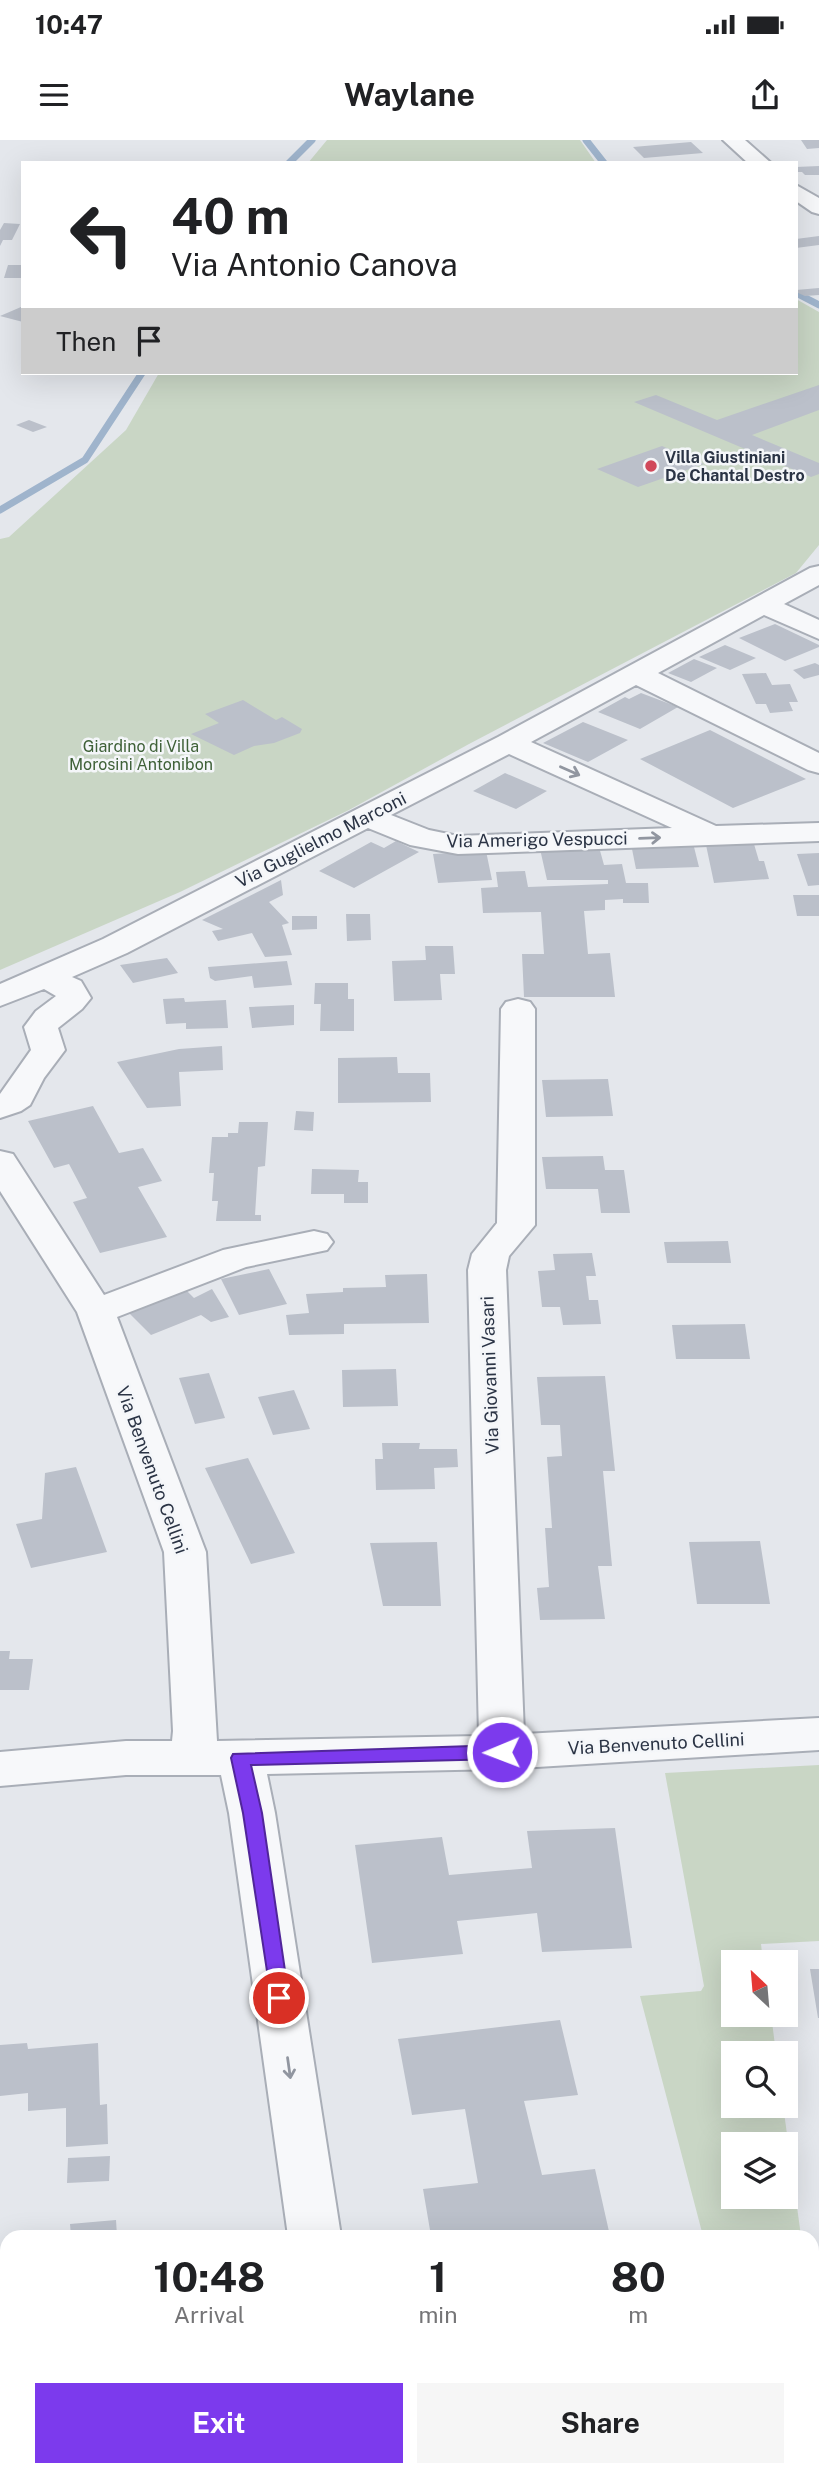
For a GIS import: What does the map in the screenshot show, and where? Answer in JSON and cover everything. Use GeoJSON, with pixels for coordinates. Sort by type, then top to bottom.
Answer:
{"type":"FeatureCollection","features":[{"type":"Feature","properties":{"kind":"street"},"geometry":{"type":"LineString","coordinates":[[733,140],[759,161]]}},
{"type":"Feature","properties":{"kind":"street"},"geometry":{"type":"LineString","coordinates":[[798,191],[819,191]]}},
{"type":"Feature","properties":{"kind":"street"},"geometry":{"type":"LineString","coordinates":[[798,192],[819,208]]}},
{"type":"Feature","properties":{"kind":"street","name":"Via Guglielmo Marconi"},"geometry":{"type":"LineString","coordinates":[[0,996],[115,947],[508,743],[819,574]]}},
{"type":"Feature","properties":{"kind":"street"},"geometry":{"type":"LineString","coordinates":[[765,605],[808,625]]}},
{"type":"Feature","properties":{"kind":"street"},"geometry":{"type":"LineString","coordinates":[[637,674],[819,764]]}},
{"type":"Feature","properties":{"kind":"street","name":"Via Amerigo Vespucci"},"geometry":{"type":"LineString","coordinates":[[508,743],[713,836]]}},
{"type":"Feature","properties":{"kind":"street","name":"Via Amerigo Vespucci"},"geometry":{"type":"LineString","coordinates":[[366,816],[421,838],[458,845],[819,832]]}},
{"type":"Feature","properties":{"kind":"street"},"geometry":{"type":"LineString","coordinates":[[0,1107],[12,1103],[23,1094],[27,1076],[48,1050],[41,1027],[45,1020],[74,998],[69,988],[44,977]]}},
{"type":"Feature","properties":{"kind":"street","name":"Via Giovanni Vasari"},"geometry":{"type":"LineString","coordinates":[[502,1752],[486,1270],[491,1254],[516,1225],[518,1009]]}},
{"type":"Feature","properties":{"kind":"street","name":"Via Benvenuto Cellini"},"geometry":{"type":"LineString","coordinates":[[0,1162],[96,1312],[185,1552],[196,1731],[192,1757]]}},
{"type":"Feature","properties":{"kind":"street"},"geometry":{"type":"LineString","coordinates":[[96,1312],[236,1258],[314,1242]]}},
{"type":"Feature","properties":{"kind":"street","name":"Via Benvenuto Cellini"},"geometry":{"type":"LineString","coordinates":[[0,1769],[126,1758],[502,1752],[819,1734]]}},
{"type":"Feature","properties":{"kind":"street"},"geometry":{"type":"LineString","coordinates":[[240,1758],[254,1827],[313,2230]]}},
{"type":"Feature","properties":{"kind":"green space"},"geometry":{"type":"Polygon","coordinates":[[[327,140],[580,140],[595,161],[310,161],[327,140]]]}},
{"type":"Feature","properties":{"kind":"green space","name":"Giardino di Villa Morosini Antonibon"},"geometry":{"type":"Polygon","coordinates":[[[798,300],[819,312],[819,545],[796,573],[349,810],[180,892],[0,970],[0,539],[9,537],[126,430],[158,375],[798,375],[798,300]]]}},
{"type":"Feature","properties":{"kind":"green space"},"geometry":{"type":"Polygon","coordinates":[[[819,1765],[819,1941],[761,1944],[762,1950],[721,1950],[721,2027],[773,2027],[774,2041],[721,2041],[721,2118],[785,2118],[787,2132],[721,2132],[721,2209],[797,2209],[800,2230],[701,2230],[640,1996],[701,1991],[704,1986],[665,1773],[819,1765]]]}},
{"type":"Feature","properties":{"kind":"building"},"geometry":{"type":"Polygon","coordinates":[[[801,140],[819,140],[819,148],[807,149],[801,140]]]}},
{"type":"Feature","properties":{"kind":"building"},"geometry":{"type":"Polygon","coordinates":[[[691,142],[703,153],[644,158],[633,147],[691,142]]]}},
{"type":"Feature","properties":{"kind":"building"},"geometry":{"type":"Polygon","coordinates":[[[819,166],[819,175],[805,175],[798,172],[798,167],[819,166]]]}},
{"type":"Feature","properties":{"kind":"building"},"geometry":{"type":"Polygon","coordinates":[[[4,223],[20,224],[12,240],[3,240],[0,246],[0,230],[4,223]]]}},
{"type":"Feature","properties":{"kind":"building"},"geometry":{"type":"Polygon","coordinates":[[[819,236],[819,245],[798,248],[798,239],[819,236]]]}},
{"type":"Feature","properties":{"kind":"building"},"geometry":{"type":"Polygon","coordinates":[[[8,265],[21,265],[21,278],[4,278],[8,265]]]}},
{"type":"Feature","properties":{"kind":"building"},"geometry":{"type":"Polygon","coordinates":[[[819,288],[819,295],[805,296],[798,293],[798,290],[819,288]]]}},
{"type":"Feature","properties":{"kind":"building"},"geometry":{"type":"Polygon","coordinates":[[[21,307],[21,321],[0,316],[21,307]]]}},
{"type":"Feature","properties":{"kind":"building"},"geometry":{"type":"Polygon","coordinates":[[[819,385],[819,410],[752,435],[819,463],[819,474],[811,477],[634,402],[656,395],[717,420],[819,385]]]}},
{"type":"Feature","properties":{"kind":"building"},"geometry":{"type":"Polygon","coordinates":[[[29,420],[47,427],[33,432],[16,425],[29,420]]]}},
{"type":"Feature","properties":{"kind":"building","name":"Villa Giustiniani De Chantal Destro"},"geometry":{"type":"Polygon","coordinates":[[[662,446],[704,464],[638,487],[597,469],[662,446]]]}},
{"type":"Feature","properties":{"kind":"building"},"geometry":{"type":"Polygon","coordinates":[[[775,624],[819,647],[785,661],[739,638],[775,624]]]}},
{"type":"Feature","properties":{"kind":"building"},"geometry":{"type":"Polygon","coordinates":[[[725,645],[756,658],[730,670],[699,657],[725,645]]]}},
{"type":"Feature","properties":{"kind":"building"},"geometry":{"type":"Polygon","coordinates":[[[694,659],[717,668],[691,682],[668,673],[694,659]]]}},
{"type":"Feature","properties":{"kind":"building"},"geometry":{"type":"Polygon","coordinates":[[[815,663],[819,665],[819,675],[804,679],[793,670],[815,663]]]}},
{"type":"Feature","properties":{"kind":"building"},"geometry":{"type":"Polygon","coordinates":[[[766,673],[772,685],[790,684],[798,702],[789,702],[793,711],[770,713],[766,704],[756,704],[742,674],[766,673]]]}},
{"type":"Feature","properties":{"kind":"building"},"geometry":{"type":"Polygon","coordinates":[[[641,693],[678,707],[640,729],[598,712],[625,697],[629,699],[641,693]]]}},
{"type":"Feature","properties":{"kind":"building"},"geometry":{"type":"Polygon","coordinates":[[[243,700],[276,720],[282,717],[302,729],[300,733],[274,743],[254,746],[234,755],[191,734],[219,723],[205,714],[243,700]]]}},
{"type":"Feature","properties":{"kind":"building"},"geometry":{"type":"Polygon","coordinates":[[[583,722],[628,740],[588,762],[543,743],[583,722]]]}},
{"type":"Feature","properties":{"kind":"building"},"geometry":{"type":"Polygon","coordinates":[[[710,730],[806,779],[733,808],[640,759],[710,730]]]}},
{"type":"Feature","properties":{"kind":"building"},"geometry":{"type":"Polygon","coordinates":[[[505,773],[547,791],[516,809],[473,791],[505,773]]]}},
{"type":"Feature","properties":{"kind":"building"},"geometry":{"type":"Polygon","coordinates":[[[396,841],[419,852],[354,888],[319,871],[371,842],[384,848],[396,841]]]}},
{"type":"Feature","properties":{"kind":"building"},"geometry":{"type":"Polygon","coordinates":[[[754,844],[759,861],[764,861],[769,879],[714,883],[706,845],[754,844]]]}},
{"type":"Feature","properties":{"kind":"building"},"geometry":{"type":"Polygon","coordinates":[[[599,847],[604,865],[622,864],[626,883],[648,883],[649,903],[623,903],[623,899],[605,900],[605,910],[584,911],[588,954],[610,953],[615,997],[524,997],[522,954],[544,954],[541,912],[483,913],[481,888],[498,887],[496,872],[525,871],[528,887],[608,884],[608,880],[547,880],[540,849],[599,847]]]}},
{"type":"Feature","properties":{"kind":"building"},"geometry":{"type":"Polygon","coordinates":[[[694,847],[699,867],[636,869],[632,849],[694,847]]]}},
{"type":"Feature","properties":{"kind":"building"},"geometry":{"type":"Polygon","coordinates":[[[486,851],[492,880],[438,883],[433,854],[486,851]]]}},
{"type":"Feature","properties":{"kind":"building"},"geometry":{"type":"Polygon","coordinates":[[[819,853],[819,885],[808,886],[797,854],[819,853]]]}},
{"type":"Feature","properties":{"kind":"building"},"geometry":{"type":"Polygon","coordinates":[[[281,880],[283,895],[269,902],[289,923],[282,925],[292,955],[265,957],[252,933],[218,941],[212,931],[223,929],[202,920],[281,880]]]}},
{"type":"Feature","properties":{"kind":"building"},"geometry":{"type":"Polygon","coordinates":[[[793,895],[819,895],[819,916],[797,916],[793,895]]]}},
{"type":"Feature","properties":{"kind":"building"},"geometry":{"type":"Polygon","coordinates":[[[346,914],[370,914],[371,940],[347,941],[346,914]]]}},
{"type":"Feature","properties":{"kind":"building"},"geometry":{"type":"Polygon","coordinates":[[[292,916],[317,916],[317,929],[292,930],[292,916]]]}},
{"type":"Feature","properties":{"kind":"building"},"geometry":{"type":"Polygon","coordinates":[[[425,946],[453,946],[455,974],[440,974],[442,1000],[394,1001],[392,961],[426,960],[425,946]]]}},
{"type":"Feature","properties":{"kind":"building"},"geometry":{"type":"Polygon","coordinates":[[[167,958],[178,973],[133,983],[120,965],[167,958]]]}},
{"type":"Feature","properties":{"kind":"building"},"geometry":{"type":"Polygon","coordinates":[[[287,961],[292,985],[254,988],[252,976],[215,981],[210,978],[208,967],[287,961]]]}},
{"type":"Feature","properties":{"kind":"building"},"geometry":{"type":"Polygon","coordinates":[[[315,983],[348,983],[348,999],[354,999],[354,1031],[320,1031],[321,1004],[314,1004],[315,983]]]}},
{"type":"Feature","properties":{"kind":"building"},"geometry":{"type":"Polygon","coordinates":[[[184,998],[185,1002],[226,1000],[228,1028],[186,1029],[186,1023],[166,1024],[163,999],[184,998]]]}},
{"type":"Feature","properties":{"kind":"building"},"geometry":{"type":"Polygon","coordinates":[[[294,1005],[294,1025],[252,1028],[249,1007],[294,1005]]]}},
{"type":"Feature","properties":{"kind":"building"},"geometry":{"type":"Polygon","coordinates":[[[222,1046],[223,1070],[179,1072],[181,1106],[147,1108],[117,1062],[179,1049],[222,1046]]]}},
{"type":"Feature","properties":{"kind":"building"},"geometry":{"type":"Polygon","coordinates":[[[397,1057],[398,1073],[430,1073],[431,1102],[338,1103],[338,1058],[397,1057]]]}},
{"type":"Feature","properties":{"kind":"building"},"geometry":{"type":"Polygon","coordinates":[[[608,1079],[613,1116],[546,1117],[542,1080],[608,1079]]]}},
{"type":"Feature","properties":{"kind":"building"},"geometry":{"type":"Polygon","coordinates":[[[93,1106],[119,1153],[143,1148],[162,1181],[138,1187],[167,1237],[100,1253],[73,1202],[87,1198],[69,1164],[54,1168],[28,1121],[93,1106]]]}},
{"type":"Feature","properties":{"kind":"building"},"geometry":{"type":"Polygon","coordinates":[[[296,1111],[314,1112],[313,1131],[294,1130],[296,1111]]]}},
{"type":"Feature","properties":{"kind":"building"},"geometry":{"type":"Polygon","coordinates":[[[239,1122],[268,1122],[265,1166],[258,1167],[255,1215],[261,1215],[261,1221],[216,1221],[218,1201],[212,1201],[214,1173],[209,1173],[212,1137],[228,1137],[228,1133],[238,1133],[239,1122]]]}},
{"type":"Feature","properties":{"kind":"building"},"geometry":{"type":"Polygon","coordinates":[[[603,1156],[605,1170],[624,1170],[630,1213],[601,1213],[598,1189],[546,1189],[542,1157],[603,1156]]]}},
{"type":"Feature","properties":{"kind":"building"},"geometry":{"type":"Polygon","coordinates":[[[312,1169],[359,1170],[358,1182],[368,1182],[368,1203],[344,1203],[344,1194],[311,1194],[312,1169]]]}},
{"type":"Feature","properties":{"kind":"building"},"geometry":{"type":"Polygon","coordinates":[[[728,1241],[731,1263],[667,1263],[664,1242],[728,1241]]]}},
{"type":"Feature","properties":{"kind":"building"},"geometry":{"type":"Polygon","coordinates":[[[592,1253],[596,1276],[586,1276],[589,1300],[598,1300],[601,1324],[563,1325],[560,1307],[542,1307],[538,1271],[555,1270],[553,1254],[592,1253]]]}},
{"type":"Feature","properties":{"kind":"building"},"geometry":{"type":"Polygon","coordinates":[[[269,1269],[287,1304],[239,1315],[221,1279],[269,1269]]]}},
{"type":"Feature","properties":{"kind":"building"},"geometry":{"type":"Polygon","coordinates":[[[427,1274],[429,1323],[344,1324],[344,1334],[289,1335],[286,1315],[309,1313],[306,1294],[343,1292],[343,1288],[386,1287],[385,1275],[427,1274]]]}},
{"type":"Feature","properties":{"kind":"building"},"geometry":{"type":"Polygon","coordinates":[[[184,1288],[194,1298],[212,1289],[229,1317],[211,1322],[201,1315],[151,1335],[127,1311],[184,1288]]]}},
{"type":"Feature","properties":{"kind":"building"},"geometry":{"type":"Polygon","coordinates":[[[745,1324],[750,1359],[676,1359],[672,1325],[745,1324]]]}},
{"type":"Feature","properties":{"kind":"building"},"geometry":{"type":"Polygon","coordinates":[[[396,1369],[398,1406],[343,1407],[342,1370],[396,1369]]]}},
{"type":"Feature","properties":{"kind":"building"},"geometry":{"type":"Polygon","coordinates":[[[209,1373],[225,1418],[195,1424],[179,1378],[209,1373]]]}},
{"type":"Feature","properties":{"kind":"building"},"geometry":{"type":"Polygon","coordinates":[[[605,1376],[615,1471],[603,1471],[612,1566],[598,1566],[605,1619],[540,1620],[537,1588],[549,1587],[545,1528],[552,1528],[547,1457],[562,1456],[560,1425],[541,1425],[537,1377],[605,1376]]]}},
{"type":"Feature","properties":{"kind":"building"},"geometry":{"type":"Polygon","coordinates":[[[294,1390],[310,1429],[273,1435],[258,1397],[294,1390]]]}},
{"type":"Feature","properties":{"kind":"building"},"geometry":{"type":"Polygon","coordinates":[[[382,1443],[420,1443],[419,1449],[457,1449],[458,1467],[434,1468],[435,1489],[376,1490],[375,1459],[383,1459],[382,1443]]]}},
{"type":"Feature","properties":{"kind":"building"},"geometry":{"type":"Polygon","coordinates":[[[248,1458],[295,1553],[251,1564],[205,1468],[248,1458]]]}},
{"type":"Feature","properties":{"kind":"building"},"geometry":{"type":"Polygon","coordinates":[[[76,1467],[107,1552],[31,1568],[16,1524],[42,1519],[45,1473],[76,1467]]]}},
{"type":"Feature","properties":{"kind":"building"},"geometry":{"type":"Polygon","coordinates":[[[760,1541],[770,1604],[697,1604],[689,1542],[760,1541]]]}},
{"type":"Feature","properties":{"kind":"building"},"geometry":{"type":"Polygon","coordinates":[[[437,1542],[441,1606],[383,1606],[370,1543],[437,1542]]]}},
{"type":"Feature","properties":{"kind":"building"},"geometry":{"type":"Polygon","coordinates":[[[0,1651],[10,1651],[9,1659],[33,1659],[29,1690],[0,1690],[0,1651]]]}},
{"type":"Feature","properties":{"kind":"building"},"geometry":{"type":"Polygon","coordinates":[[[615,1828],[632,1948],[542,1952],[537,1913],[457,1921],[463,1954],[372,1963],[355,1845],[442,1837],[449,1875],[532,1868],[527,1831],[615,1828]]]}},
{"type":"Feature","properties":{"kind":"building"},"geometry":{"type":"Polygon","coordinates":[[[810,1969],[819,1969],[819,2018],[818,2018],[810,1969]]]}},
{"type":"Feature","properties":{"kind":"building"},"geometry":{"type":"Polygon","coordinates":[[[560,2020],[578,2095],[524,2101],[542,2175],[595,2169],[609,2230],[430,2230],[423,2189],[478,2183],[465,2109],[412,2115],[398,2039],[560,2020]]]}},
{"type":"Feature","properties":{"kind":"building"},"geometry":{"type":"Polygon","coordinates":[[[27,2043],[28,2049],[98,2043],[100,2105],[107,2104],[108,2144],[66,2147],[66,2108],[28,2111],[28,2093],[0,2096],[0,2045],[27,2043]]]}},
{"type":"Feature","properties":{"kind":"building"},"geometry":{"type":"Polygon","coordinates":[[[110,2156],[109,2181],[67,2183],[68,2158],[110,2156]]]}},
{"type":"Feature","properties":{"kind":"building"},"geometry":{"type":"Polygon","coordinates":[[[116,2220],[117,2230],[70,2230],[70,2224],[116,2220]]]}},
{"type":"Feature","properties":{"kind":"waterway"},"geometry":{"type":"LineString","coordinates":[[291,161],[312,140]]}},
{"type":"Feature","properties":{"kind":"waterway"},"geometry":{"type":"LineString","coordinates":[[586,140],[602,161]]}},
{"type":"Feature","properties":{"kind":"waterway"},"geometry":{"type":"LineString","coordinates":[[798,294],[819,305]]}},
{"type":"Feature","properties":{"kind":"waterway"},"geometry":{"type":"LineString","coordinates":[[0,510],[85,460],[141,375]]}},
{"type":"Feature","properties":{"kind":"place","name":"Villa Giustiniani De Chantal Destro"},"geometry":{"type":"Point","coordinates":[651,466]}},
{"type":"Feature","properties":{"kind":"route"},"geometry":{"type":"LineString","coordinates":[[279,1998],[252,1813],[240,1758],[502,1752]]}}]}
